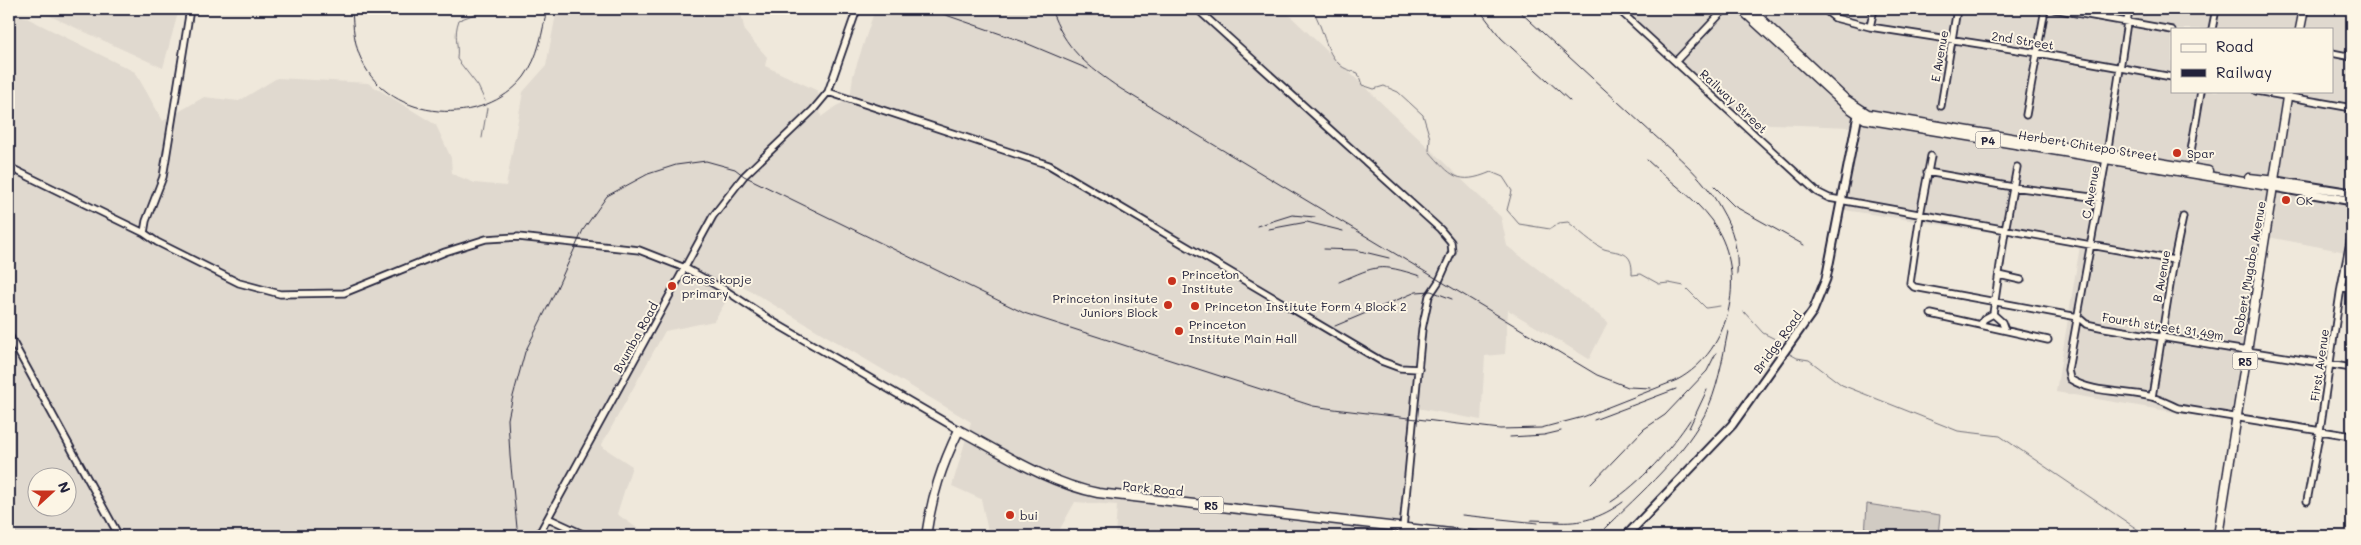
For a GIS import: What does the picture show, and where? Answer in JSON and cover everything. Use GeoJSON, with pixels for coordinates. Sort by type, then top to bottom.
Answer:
{"type":"FeatureCollection","features":[{"type":"Feature","properties":{"kind":"highway","name":"Herbert Chitepo Street"},"geometry":{"type":"LineString","coordinates":[[1741,9],[1858,115],[1876,121],[2275,184]]}},
{"type":"Feature","properties":{"kind":"highway","name":"Herbert Chitepo Street"},"geometry":{"type":"LineString","coordinates":[[1750,9],[1845,99],[1868,114],[2106,157]]}},
{"type":"Feature","properties":{"kind":"highway"},"geometry":{"type":"LineString","coordinates":[[2300,28],[2304,9]]}},
{"type":"Feature","properties":{"kind":"highway","name":"Robert Mugabe Avenue"},"geometry":{"type":"LineString","coordinates":[[2218,536],[2288,94]]}},
{"type":"Feature","properties":{"kind":"highway"},"geometry":{"type":"LineString","coordinates":[[926,536],[936,483],[959,430]]}},
{"type":"Feature","properties":{"kind":"highway","name":"Park Road"},"geometry":{"type":"LineString","coordinates":[[959,430],[1053,479],[1075,488],[1141,498],[1477,536]]}},
{"type":"Feature","properties":{"kind":"main road","name":"Bridge Road"},"geometry":{"type":"LineString","coordinates":[[1626,536],[1732,425],[1813,311],[1826,279],[1858,115]]}},
{"type":"Feature","properties":{"kind":"main road","name":"Herbert Chitepo Street"},"geometry":{"type":"LineString","coordinates":[[2275,184],[2352,193]]}},
{"type":"Feature","properties":{"kind":"main road","name":"Herbert Chitepo Street"},"geometry":{"type":"LineString","coordinates":[[2275,184],[2352,201]]}},
{"type":"Feature","properties":{"kind":"street"},"geometry":{"type":"LineString","coordinates":[[144,233],[146,221],[163,177],[190,9]]}},
{"type":"Feature","properties":{"kind":"street","name":"Bvumba Road"},"geometry":{"type":"LineString","coordinates":[[538,536],[707,226],[724,200],[744,176],[813,110],[828,92],[857,9]]}},
{"type":"Feature","properties":{"kind":"street"},"geometry":{"type":"LineString","coordinates":[[1197,9],[1440,229],[1451,242],[1452,252],[1439,281],[1429,296],[1422,329],[1403,528]]}},
{"type":"Feature","properties":{"kind":"street","name":"Railway Street"},"geometry":{"type":"LineString","coordinates":[[1618,9],[1817,192],[1840,202],[2174,260]]}},
{"type":"Feature","properties":{"kind":"street"},"geometry":{"type":"LineString","coordinates":[[1676,61],[1725,9]]}},
{"type":"Feature","properties":{"kind":"street","name":"2nd Street"},"geometry":{"type":"LineString","coordinates":[[1824,9],[1835,18],[1870,27],[2038,53],[2171,77]]}},
{"type":"Feature","properties":{"kind":"street"},"geometry":{"type":"LineString","coordinates":[[1870,27],[1874,9]]}},
{"type":"Feature","properties":{"kind":"street","name":"E Avenue"},"geometry":{"type":"LineString","coordinates":[[1941,106],[1957,9]]}},
{"type":"Feature","properties":{"kind":"street"},"geometry":{"type":"LineString","coordinates":[[2026,115],[2045,9]]}},
{"type":"Feature","properties":{"kind":"street"},"geometry":{"type":"LineString","coordinates":[[2054,9],[2171,30]]}},
{"type":"Feature","properties":{"kind":"street","name":"C Avenue"},"geometry":{"type":"LineString","coordinates":[[2129,9],[2106,157],[2068,370],[2070,379],[2077,383],[2152,397]]}},
{"type":"Feature","properties":{"kind":"street"},"geometry":{"type":"LineString","coordinates":[[2212,28],[2216,9]]}},
{"type":"Feature","properties":{"kind":"street"},"geometry":{"type":"LineString","coordinates":[[2334,53],[2352,57]]}},
{"type":"Feature","properties":{"kind":"street"},"geometry":{"type":"LineString","coordinates":[[828,92],[1049,165],[1381,361],[1400,368],[1419,370]]}},
{"type":"Feature","properties":{"kind":"street"},"geometry":{"type":"LineString","coordinates":[[2192,151],[2201,92]]}},
{"type":"Feature","properties":{"kind":"street"},"geometry":{"type":"LineString","coordinates":[[2267,92],[2288,94],[2352,108]]}},
{"type":"Feature","properties":{"kind":"street"},"geometry":{"type":"LineString","coordinates":[[1920,215],[1931,156]]}},
{"type":"Feature","properties":{"kind":"street"},"geometry":{"type":"LineString","coordinates":[[9,167],[144,233],[157,242],[239,283],[280,294],[344,293],[445,252],[496,238],[518,237],[575,241],[639,250],[685,268],[959,430]]}},
{"type":"Feature","properties":{"kind":"street"},"geometry":{"type":"LineString","coordinates":[[1981,324],[1984,319],[1993,314],[1996,302],[2004,231],[2017,167]]}},
{"type":"Feature","properties":{"kind":"street"},"geometry":{"type":"LineString","coordinates":[[1927,172],[2013,187],[2099,198]]}},
{"type":"Feature","properties":{"kind":"street","name":"Fourth street 31,49m"},"geometry":{"type":"LineString","coordinates":[[1920,215],[1910,283],[1914,287],[2078,316],[2089,325],[2352,368]]}},
{"type":"Feature","properties":{"kind":"street","name":"B Avenue"},"geometry":{"type":"LineString","coordinates":[[2152,397],[2174,260],[2183,217]]}},
{"type":"Feature","properties":{"kind":"street","name":"First Avenue"},"geometry":{"type":"LineString","coordinates":[[2307,502],[2320,430],[2341,288],[2352,232]]}},
{"type":"Feature","properties":{"kind":"street"},"geometry":{"type":"LineString","coordinates":[[1999,276],[2021,280]]}},
{"type":"Feature","properties":{"kind":"street"},"geometry":{"type":"LineString","coordinates":[[2341,288],[2352,289]]}},
{"type":"Feature","properties":{"kind":"street"},"geometry":{"type":"LineString","coordinates":[[1931,314],[2048,340]]}},
{"type":"Feature","properties":{"kind":"street"},"geometry":{"type":"LineString","coordinates":[[1993,314],[2002,322],[2004,330]]}},
{"type":"Feature","properties":{"kind":"street"},"geometry":{"type":"LineString","coordinates":[[9,335],[119,536]]}},
{"type":"Feature","properties":{"kind":"street"},"geometry":{"type":"LineString","coordinates":[[2152,397],[2178,408],[2352,436]]}},
{"type":"Feature","properties":{"kind":"street"},"geometry":{"type":"LineString","coordinates":[[548,518],[587,536]]}},
{"type":"Feature","properties":{"kind":"shaded area"},"geometry":{"type":"Polygon","coordinates":[[[9,9],[135,72],[163,121],[204,97],[239,101],[277,78],[368,83],[436,125],[451,158],[452,174],[475,183],[506,186],[523,92],[546,66],[557,9],[740,9],[745,32],[767,57],[765,66],[818,91],[821,117],[850,99],[853,76],[875,9],[1283,9],[1501,217],[1507,246],[1608,322],[1589,359],[1508,310],[1505,354],[1485,356],[1481,420],[1417,408],[1404,530],[1447,536],[1115,536],[1117,505],[1075,502],[1056,536],[989,536],[981,499],[952,486],[971,422],[737,283],[714,321],[665,331],[601,446],[632,466],[617,514],[648,536],[9,536],[9,9]]]}},
{"type":"Feature","properties":{"kind":"shaded area"},"geometry":{"type":"Polygon","coordinates":[[[35,9],[179,9],[163,68],[35,9]]]}},
{"type":"Feature","properties":{"kind":"shaded area"},"geometry":{"type":"Polygon","coordinates":[[[1613,9],[2352,9],[2352,286],[2350,285],[2346,252],[2268,237],[2238,423],[2056,392],[2080,246],[1838,209],[1850,127],[1745,123],[1613,9]]]}},
{"type":"Feature","properties":{"kind":"shaded area"},"geometry":{"type":"Polygon","coordinates":[[[1867,504],[1940,515],[1938,536],[1865,536],[1867,504]]]}},
{"type":"Feature","properties":{"kind":"waterway"},"geometry":{"type":"LineString","coordinates":[[485,101],[478,86],[457,59],[456,35],[459,20],[488,9]]}},
{"type":"Feature","properties":{"kind":"waterway"},"geometry":{"type":"LineString","coordinates":[[1312,9],[1327,46],[1340,65],[1358,73],[1362,85],[1374,89],[1384,86],[1398,92],[1423,115],[1430,138],[1429,151],[1443,167],[1456,176],[1463,178],[1480,176],[1491,172],[1503,177],[1512,191],[1507,210],[1519,224],[1550,229],[1559,223],[1568,222],[1600,247],[1625,254],[1630,261],[1632,275],[1641,274],[1659,284],[1669,283],[1684,286],[1706,308],[1720,306]]}},
{"type":"Feature","properties":{"kind":"waterway"},"geometry":{"type":"LineString","coordinates":[[482,138],[487,108]]}},
{"type":"Feature","properties":{"kind":"waterway"},"geometry":{"type":"LineString","coordinates":[[1744,312],[1763,333],[1777,340],[1782,350]]}},
{"type":"Feature","properties":{"kind":"waterway"},"geometry":{"type":"LineString","coordinates":[[1788,353],[1797,358],[1809,360],[1842,385],[1958,431],[2000,436],[2140,531],[2143,536]]}},
{"type":"Feature","properties":{"kind":"railway"},"geometry":{"type":"LineString","coordinates":[[352,9],[357,49],[362,61],[375,81],[394,96],[415,106],[438,111],[463,110],[486,105],[507,93],[524,77],[533,61],[547,9]]}},
{"type":"Feature","properties":{"kind":"railway"},"geometry":{"type":"LineString","coordinates":[[1051,9],[1070,46],[1088,64],[1121,89],[1597,375],[1628,387],[1651,388]]}},
{"type":"Feature","properties":{"kind":"railway"},"geometry":{"type":"LineString","coordinates":[[1517,9],[1696,174],[1714,197],[1729,224],[1736,249],[1737,274]]}},
{"type":"Feature","properties":{"kind":"railway"},"geometry":{"type":"LineString","coordinates":[[1481,12],[1501,38],[1570,101]]}},
{"type":"Feature","properties":{"kind":"railway"},"geometry":{"type":"LineString","coordinates":[[943,14],[1021,41],[1088,69]]}},
{"type":"Feature","properties":{"kind":"railway"},"geometry":{"type":"LineString","coordinates":[[517,528],[508,419],[525,352],[583,230],[607,196],[648,174],[676,165],[706,161],[735,169],[744,176],[1024,313],[1313,406],[1500,429],[1541,428],[1583,417],[1677,380],[1696,367],[1711,350],[1722,330],[1729,308],[1731,285],[1729,262],[1723,240],[1711,220],[1697,204],[1647,160]]}},
{"type":"Feature","properties":{"kind":"railway"},"geometry":{"type":"LineString","coordinates":[[1714,186],[1734,206],[1804,245]]}},
{"type":"Feature","properties":{"kind":"railway"},"geometry":{"type":"LineString","coordinates":[[1257,226],[1292,215],[1315,217]]}},
{"type":"Feature","properties":{"kind":"railway"},"geometry":{"type":"LineString","coordinates":[[1269,229],[1307,222],[1343,231]]}},
{"type":"Feature","properties":{"kind":"railway"},"geometry":{"type":"LineString","coordinates":[[1324,249],[1356,250],[1389,258]]}},
{"type":"Feature","properties":{"kind":"railway"},"geometry":{"type":"LineString","coordinates":[[1339,282],[1362,272],[1379,268],[1396,269],[1420,276]]}},
{"type":"Feature","properties":{"kind":"railway"},"geometry":{"type":"LineString","coordinates":[[1335,326],[1416,292],[1431,291],[1452,299]]}},
{"type":"Feature","properties":{"kind":"railway"},"geometry":{"type":"LineString","coordinates":[[1597,536],[1669,464],[1694,433],[1713,396],[1728,331]]}},
{"type":"Feature","properties":{"kind":"railway"},"geometry":{"type":"LineString","coordinates":[[1591,484],[1644,429],[1665,415],[1707,371],[1716,353]]}},
{"type":"Feature","properties":{"kind":"railway"},"geometry":{"type":"LineString","coordinates":[[1594,420],[1676,389]]}},
{"type":"Feature","properties":{"kind":"railway"},"geometry":{"type":"LineString","coordinates":[[1689,428],[1707,390]]}},
{"type":"Feature","properties":{"kind":"railway"},"geometry":{"type":"LineString","coordinates":[[1611,502],[1654,465],[1690,420]]}},
{"type":"Feature","properties":{"kind":"railway"},"geometry":{"type":"LineString","coordinates":[[1510,437],[1544,435],[1561,431]]}},
{"type":"Feature","properties":{"kind":"railway"},"geometry":{"type":"LineString","coordinates":[[1555,522],[1574,522],[1590,519],[1607,512],[1623,502]]}},
{"type":"Feature","properties":{"kind":"railway"},"geometry":{"type":"LineString","coordinates":[[1462,515],[1538,523]]}},
{"type":"Feature","properties":{"kind":"railway"},"geometry":{"type":"LineString","coordinates":[[1531,520],[1560,521]]}},
{"type":"Feature","properties":{"kind":"place","name":"Spar"},"geometry":{"type":"Point","coordinates":[2177,153]}},
{"type":"Feature","properties":{"kind":"place","name":"OK"},"geometry":{"type":"Point","coordinates":[2286,200]}},
{"type":"Feature","properties":{"kind":"place","name":"Princeton Institute"},"geometry":{"type":"Point","coordinates":[1172,281]}},
{"type":"Feature","properties":{"kind":"place","name":"Cross kopje primary"},"geometry":{"type":"Point","coordinates":[672,286]}},
{"type":"Feature","properties":{"kind":"place","name":"Princeton insitute Juniors Block"},"geometry":{"type":"Point","coordinates":[1168,305]}},
{"type":"Feature","properties":{"kind":"place","name":"Princeton Institute Form 4 Block 2"},"geometry":{"type":"Point","coordinates":[1195,306]}},
{"type":"Feature","properties":{"kind":"place","name":"Princeton Institute Main Hall"},"geometry":{"type":"Point","coordinates":[1179,331]}},
{"type":"Feature","properties":{"kind":"place","name":"bui"},"geometry":{"type":"Point","coordinates":[1010,515]}}]}
